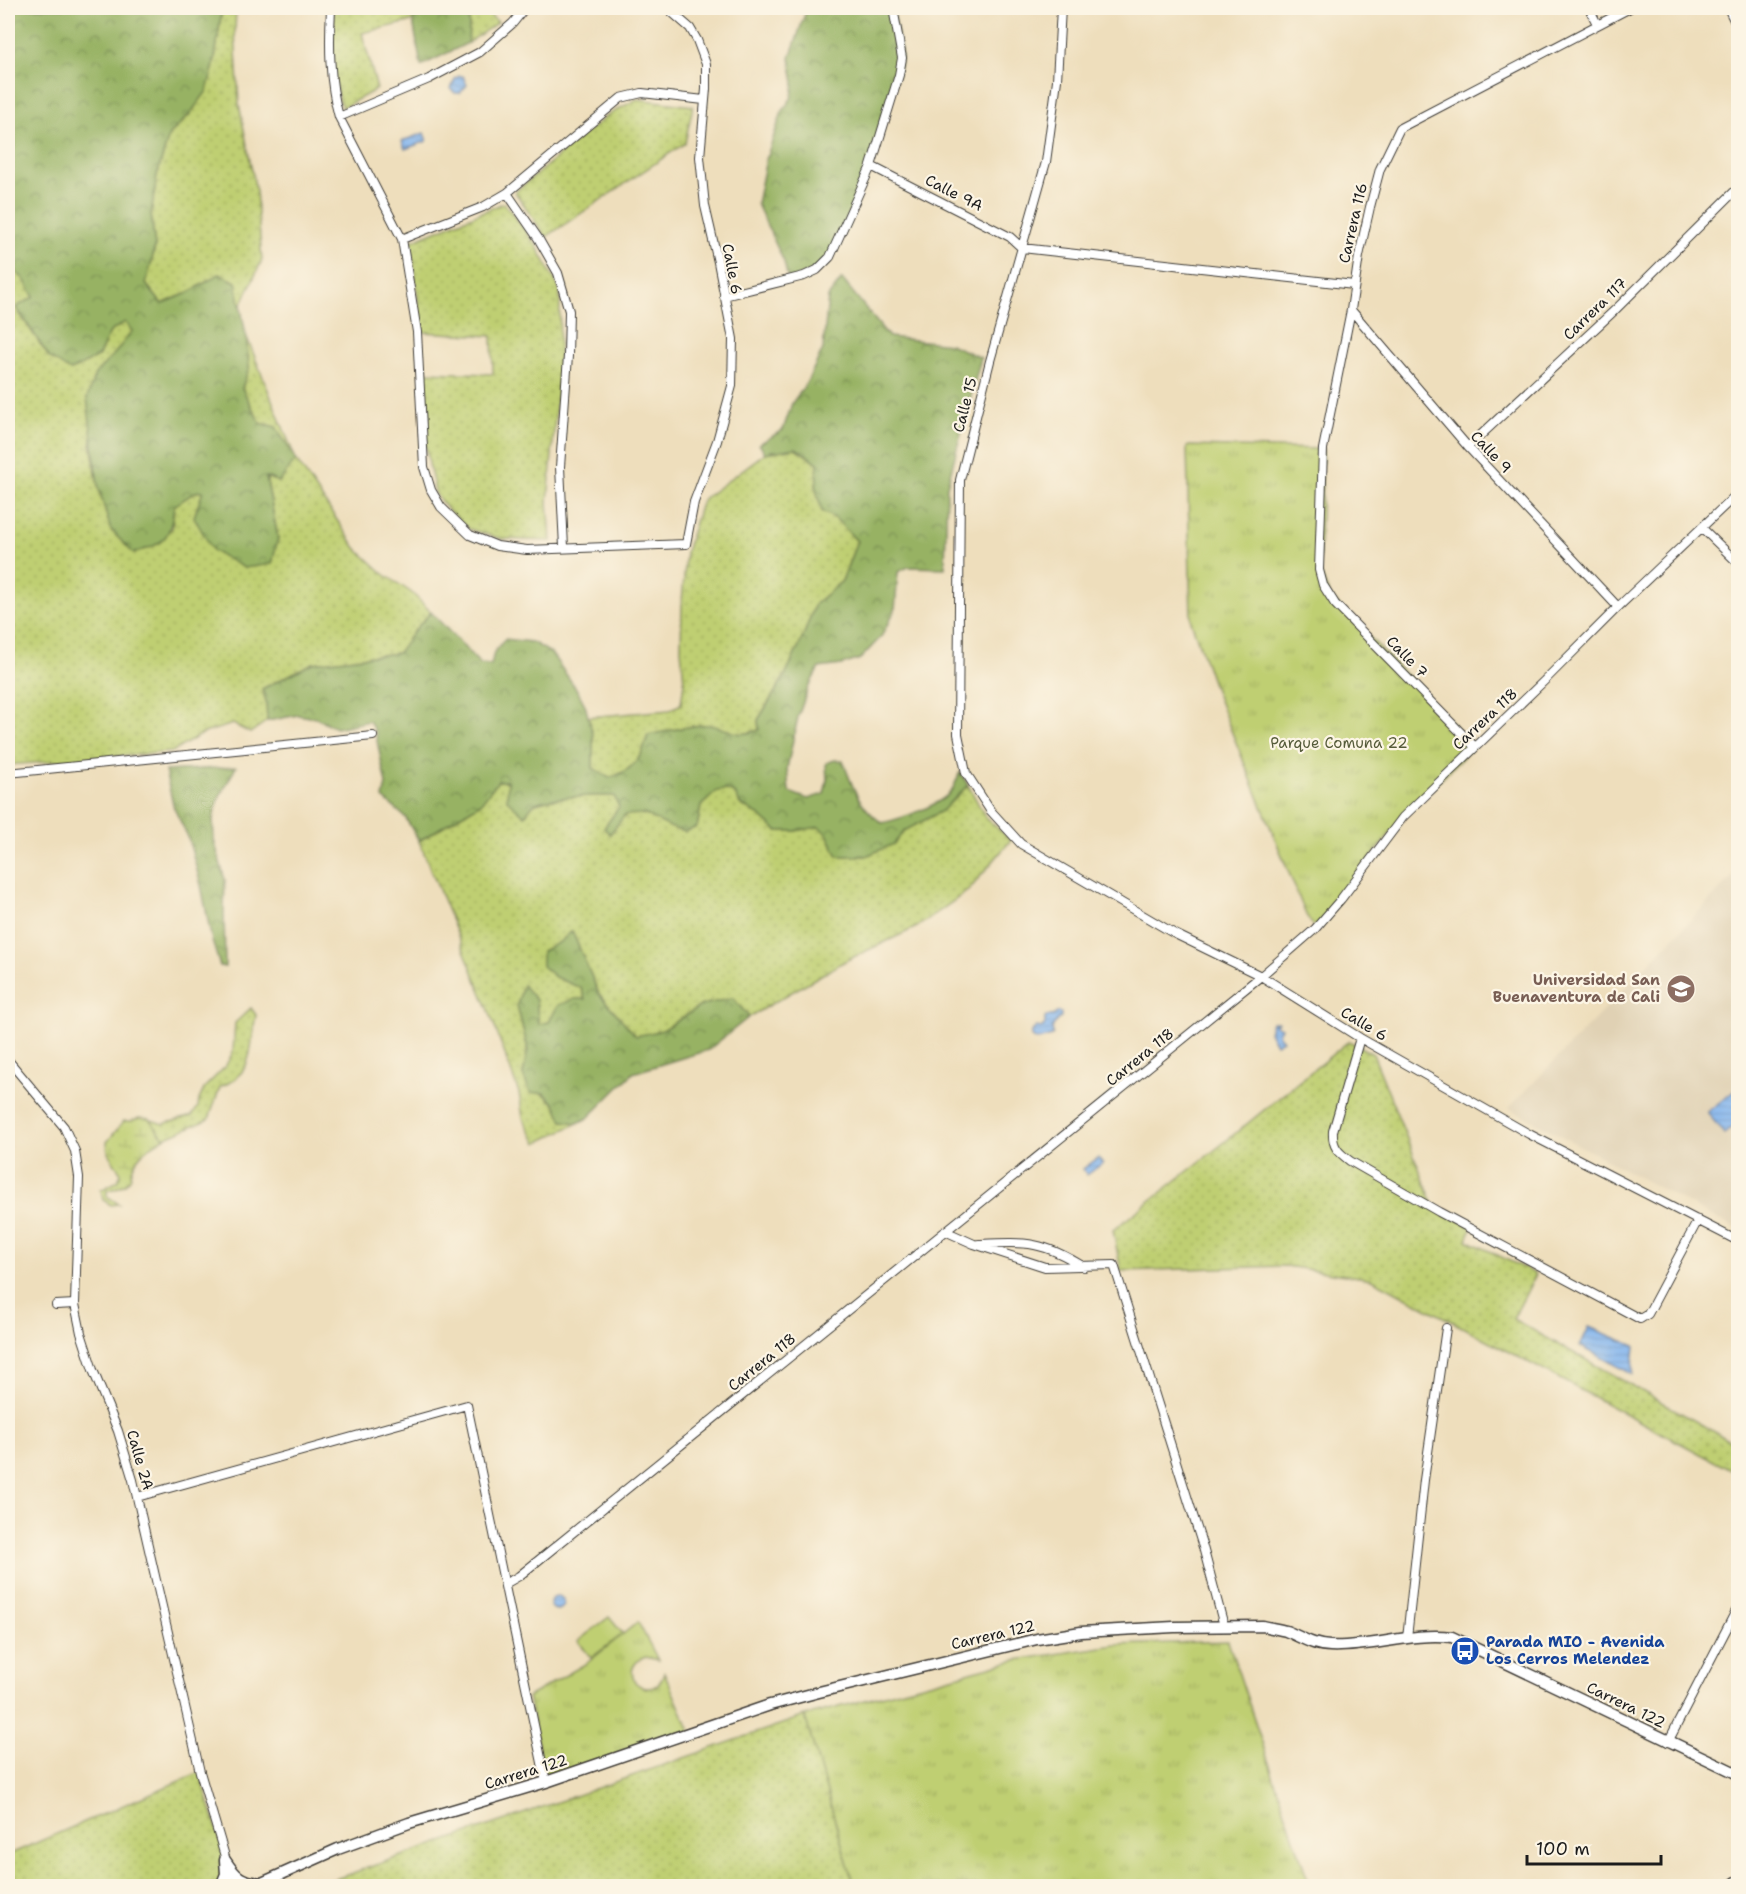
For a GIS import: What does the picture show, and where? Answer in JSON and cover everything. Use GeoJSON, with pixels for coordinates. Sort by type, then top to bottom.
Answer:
{"type":"FeatureCollection","features":[{"type":"Feature","properties":{"kind":"street"},"geometry":{"type":"LineString","coordinates":[[332,8],[330,66],[333,96],[339,117],[402,239],[417,332],[424,467],[431,490],[441,507],[470,535],[497,546],[527,550],[564,547],[561,467],[569,310],[558,273],[538,238],[507,193]]}},
{"type":"Feature","properties":{"kind":"street"},"geometry":{"type":"LineString","coordinates":[[339,117],[429,79],[480,52],[506,30],[525,8]]}},
{"type":"Feature","properties":{"kind":"street","name":"Calle 6"},"geometry":{"type":"LineString","coordinates":[[564,547],[686,544],[694,502],[717,441],[732,386],[733,339],[705,206],[700,157],[706,64],[690,28],[667,8]]}},
{"type":"Feature","properties":{"kind":"street"},"geometry":{"type":"LineString","coordinates":[[724,296],[804,276],[817,270],[830,257],[871,166],[899,75],[902,57],[893,8]]}},
{"type":"Feature","properties":{"kind":"street","name":"Calle 15"},"geometry":{"type":"LineString","coordinates":[[990,810],[966,773],[958,734],[960,480],[1046,162],[1057,80],[1061,8]]}},
{"type":"Feature","properties":{"kind":"street"},"geometry":{"type":"LineString","coordinates":[[1589,8],[1597,24]]}},
{"type":"Feature","properties":{"kind":"street","name":"Carrera 116"},"geometry":{"type":"LineString","coordinates":[[1323,585],[1319,570],[1323,450],[1354,285],[1380,169],[1400,128],[1630,8]]}},
{"type":"Feature","properties":{"kind":"street"},"geometry":{"type":"LineString","coordinates":[[1728,8],[1738,28]]}},
{"type":"Feature","properties":{"kind":"street"},"geometry":{"type":"LineString","coordinates":[[402,239],[483,207],[507,193],[621,98],[651,93],[705,100]]}},
{"type":"Feature","properties":{"kind":"street","name":"Calle 9A"},"geometry":{"type":"LineString","coordinates":[[871,166],[1011,237],[1022,248]]}},
{"type":"Feature","properties":{"kind":"street","name":"Carrera 117"},"geometry":{"type":"LineString","coordinates":[[1468,447],[1615,310],[1738,188]]}},
{"type":"Feature","properties":{"kind":"street"},"geometry":{"type":"LineString","coordinates":[[1022,248],[1354,285]]}},
{"type":"Feature","properties":{"kind":"street","name":"Calle 9"},"geometry":{"type":"LineString","coordinates":[[1351,310],[1468,447],[1618,607]]}},
{"type":"Feature","properties":{"kind":"street","name":"Carrera 118"},"geometry":{"type":"LineString","coordinates":[[505,1584],[528,1569],[1262,976],[1315,929],[1341,899],[1402,817],[1738,493]]}},
{"type":"Feature","properties":{"kind":"street"},"geometry":{"type":"LineString","coordinates":[[1702,528],[1738,563]]}},
{"type":"Feature","properties":{"kind":"street","name":"Calle 7"},"geometry":{"type":"LineString","coordinates":[[1323,585],[1335,604],[1474,746]]}},
{"type":"Feature","properties":{"kind":"street"},"geometry":{"type":"LineString","coordinates":[[8,773],[373,736]]}},
{"type":"Feature","properties":{"kind":"street","name":"Calle 6"},"geometry":{"type":"LineString","coordinates":[[990,810],[1021,844],[1174,934],[1262,976],[1360,1038],[1529,1134],[1738,1240]]}},
{"type":"Feature","properties":{"kind":"street"},"geometry":{"type":"LineString","coordinates":[[1360,1038],[1333,1131],[1333,1145],[1350,1161],[1439,1212],[1640,1318],[1648,1314],[1698,1220]]}},
{"type":"Feature","properties":{"kind":"street","name":"Calle 2A"},"geometry":{"type":"LineString","coordinates":[[8,1060],[64,1127],[75,1151],[79,1177],[75,1304],[81,1333],[93,1370],[118,1431],[136,1497],[200,1772],[231,1887]]}},
{"type":"Feature","properties":{"kind":"street"},"geometry":{"type":"LineString","coordinates":[[945,1231],[974,1244],[1045,1267],[1114,1265],[1203,1547],[1224,1626]]}},
{"type":"Feature","properties":{"kind":"street"},"geometry":{"type":"LineString","coordinates":[[974,1244],[1008,1242],[1039,1244],[1084,1267]]}},
{"type":"Feature","properties":{"kind":"street"},"geometry":{"type":"LineString","coordinates":[[56,1305],[75,1304]]}},
{"type":"Feature","properties":{"kind":"street"},"geometry":{"type":"LineString","coordinates":[[1407,1638],[1424,1480],[1446,1328]]}},
{"type":"Feature","properties":{"kind":"street"},"geometry":{"type":"LineString","coordinates":[[136,1497],[467,1405],[546,1782]]}},
{"type":"Feature","properties":{"kind":"street"},"geometry":{"type":"LineString","coordinates":[[1668,1742],[1738,1607]]}},
{"type":"Feature","properties":{"kind":"street","name":"Carrera 122"},"geometry":{"type":"LineString","coordinates":[[259,1885],[338,1849],[409,1823],[546,1782],[770,1705],[1037,1639],[1117,1629],[1263,1626],[1286,1631],[1308,1641],[1327,1646],[1347,1647],[1435,1635],[1452,1637],[1738,1774]]}},
{"type":"Feature","properties":{"kind":"street"},"geometry":{"type":"LineString","coordinates":[[225,1860],[238,1878],[259,1885]]}},
{"type":"Feature","properties":{"kind":"street"},"geometry":{"type":"LineString","coordinates":[[221,1887],[226,1874],[225,1860]]}},
{"type":"Feature","properties":{"kind":"street"},"geometry":{"type":"LineString","coordinates":[[1731,1887],[1738,1881]]}},
{"type":"Feature","properties":{"kind":"shaded area","name":"Universidad San Buenaventura de Cali"},"geometry":{"type":"Polygon","coordinates":[[[1738,871],[1738,1230],[1509,1108],[1738,871]]]}},
{"type":"Feature","properties":{"kind":"green space"},"geometry":{"type":"Polygon","coordinates":[[[8,8],[222,8],[214,65],[207,91],[190,114],[169,135],[157,175],[151,214],[155,247],[146,284],[162,304],[190,292],[219,274],[236,282],[246,335],[249,368],[242,388],[260,423],[276,427],[296,460],[279,482],[266,477],[278,538],[272,564],[244,568],[213,551],[194,517],[203,491],[195,492],[174,506],[168,533],[159,543],[152,546],[133,553],[111,530],[98,486],[87,398],[95,374],[132,331],[125,322],[110,332],[98,357],[70,371],[49,357],[16,307],[34,297],[23,278],[8,266],[8,155],[14,145],[8,134],[8,8]]]}},
{"type":"Feature","properties":{"kind":"green space"},"geometry":{"type":"Polygon","coordinates":[[[222,8],[236,8],[239,104],[256,191],[262,260],[240,308],[236,282],[220,274],[190,292],[162,304],[146,284],[155,247],[151,214],[157,175],[169,135],[190,114],[214,65],[222,8]]]}},
{"type":"Feature","properties":{"kind":"green space"},"geometry":{"type":"Polygon","coordinates":[[[334,8],[417,8],[413,21],[362,33],[377,89],[342,108],[334,71],[334,8]]]}},
{"type":"Feature","properties":{"kind":"green space"},"geometry":{"type":"Polygon","coordinates":[[[417,8],[470,8],[468,43],[421,66],[413,21],[417,8]]]}},
{"type":"Feature","properties":{"kind":"green space"},"geometry":{"type":"Polygon","coordinates":[[[470,8],[481,8],[498,22],[468,43],[470,8]]]}},
{"type":"Feature","properties":{"kind":"green space"},"geometry":{"type":"Polygon","coordinates":[[[807,8],[893,8],[902,58],[871,166],[830,257],[817,270],[788,280],[784,262],[757,204],[766,159],[782,112],[792,97],[794,83],[790,58],[807,8]]]}},
{"type":"Feature","properties":{"kind":"green space"},"geometry":{"type":"Polygon","coordinates":[[[637,99],[693,106],[685,143],[546,237],[515,192],[608,115],[637,99]]]}},
{"type":"Feature","properties":{"kind":"green space"},"geometry":{"type":"Polygon","coordinates":[[[504,203],[536,245],[560,290],[559,370],[548,502],[551,541],[502,539],[469,529],[449,511],[436,495],[424,435],[424,372],[493,374],[492,336],[422,332],[413,258],[407,243],[504,203]]]}},
{"type":"Feature","properties":{"kind":"green space"},"geometry":{"type":"Polygon","coordinates":[[[8,266],[23,278],[35,297],[16,308],[49,357],[98,357],[110,332],[125,322],[133,331],[116,352],[91,444],[98,486],[111,530],[172,529],[174,506],[195,492],[204,491],[202,498],[278,538],[266,476],[260,423],[242,388],[249,368],[246,335],[296,460],[356,548],[384,574],[412,593],[431,612],[398,653],[313,663],[262,689],[266,701],[267,721],[250,733],[233,724],[204,733],[172,752],[8,765],[8,266]]]}},
{"type":"Feature","properties":{"kind":"green space"},"geometry":{"type":"Polygon","coordinates":[[[842,279],[889,337],[950,344],[981,358],[947,486],[945,568],[908,567],[898,572],[895,610],[881,637],[860,659],[842,665],[819,668],[808,688],[798,717],[787,768],[789,792],[808,799],[824,794],[827,780],[826,763],[835,760],[843,761],[853,788],[862,803],[882,823],[909,815],[947,796],[960,772],[968,785],[942,811],[904,831],[894,844],[866,856],[838,856],[827,834],[819,827],[777,831],[760,816],[740,804],[735,793],[726,790],[717,791],[701,806],[697,827],[685,832],[644,814],[625,815],[610,834],[604,828],[619,807],[614,796],[573,797],[540,802],[533,805],[525,816],[507,800],[508,781],[498,781],[481,803],[419,841],[405,817],[383,798],[386,784],[375,731],[369,721],[336,728],[316,718],[298,715],[267,721],[266,701],[262,689],[313,663],[398,653],[431,612],[480,664],[491,665],[494,652],[505,639],[532,642],[551,653],[585,705],[593,735],[593,768],[609,778],[624,771],[635,762],[643,751],[648,735],[704,725],[717,726],[737,733],[759,730],[758,720],[786,674],[815,604],[842,581],[857,541],[835,518],[822,512],[816,489],[818,463],[796,448],[765,453],[759,444],[783,430],[792,403],[806,384],[823,349],[828,297],[842,279]]]}},
{"type":"Feature","properties":{"kind":"green space","name":"Parque Comuna 22"},"geometry":{"type":"Polygon","coordinates":[[[1187,446],[1323,449],[1319,570],[1330,596],[1474,746],[1403,817],[1315,929],[1306,915],[1216,693],[1191,621],[1187,446]]]}},
{"type":"Feature","properties":{"kind":"green space"},"geometry":{"type":"Polygon","coordinates":[[[795,448],[818,463],[816,489],[835,518],[857,541],[842,581],[815,604],[786,674],[758,720],[759,730],[743,734],[704,725],[648,735],[643,751],[635,763],[624,772],[609,779],[593,769],[593,735],[588,717],[670,710],[681,704],[684,682],[681,649],[682,602],[686,552],[702,500],[765,453],[795,448]]]}},
{"type":"Feature","properties":{"kind":"green space"},"geometry":{"type":"Polygon","coordinates":[[[236,767],[218,800],[213,819],[214,840],[225,880],[225,967],[220,966],[212,941],[201,885],[188,837],[174,808],[165,771],[236,767]]]}},
{"type":"Feature","properties":{"kind":"green space"},"geometry":{"type":"Polygon","coordinates":[[[497,781],[509,781],[525,815],[533,805],[550,800],[614,796],[620,807],[605,828],[626,815],[641,814],[685,832],[697,827],[701,806],[717,790],[726,790],[735,793],[740,804],[760,816],[777,831],[795,831],[819,826],[827,834],[838,856],[866,856],[893,844],[904,831],[942,811],[968,785],[986,818],[1011,840],[969,890],[917,927],[845,961],[749,1017],[733,998],[702,1005],[663,1030],[636,1037],[599,994],[572,931],[560,942],[542,951],[555,977],[581,988],[586,999],[549,1022],[538,1025],[536,1000],[517,1005],[528,1049],[523,1075],[555,1104],[563,1121],[578,1123],[537,1143],[523,1118],[519,1093],[489,1011],[419,841],[481,803],[497,781]]]}},
{"type":"Feature","properties":{"kind":"green space"},"geometry":{"type":"Polygon","coordinates":[[[572,931],[599,994],[636,1036],[663,1030],[702,1005],[733,998],[749,1017],[708,1050],[633,1073],[588,1118],[578,1123],[563,1121],[555,1104],[544,1093],[530,1093],[523,1075],[528,1049],[517,1005],[523,985],[536,1000],[539,1024],[549,1022],[558,1005],[575,999],[585,999],[581,988],[555,977],[542,966],[542,951],[560,942],[572,931]]]}},
{"type":"Feature","properties":{"kind":"green space"},"geometry":{"type":"Polygon","coordinates":[[[251,1008],[256,1015],[249,1058],[245,1067],[232,1081],[220,1087],[209,1119],[164,1138],[149,1119],[163,1124],[192,1116],[205,1087],[225,1067],[233,1052],[235,1023],[251,1008]]]}},
{"type":"Feature","properties":{"kind":"green space"},"geometry":{"type":"Polygon","coordinates":[[[1349,1041],[1373,1054],[1434,1206],[1472,1226],[1467,1240],[1536,1274],[1513,1319],[1738,1445],[1738,1474],[1372,1279],[1286,1266],[1121,1271],[1113,1230],[1349,1041]]]}},
{"type":"Feature","properties":{"kind":"green space"},"geometry":{"type":"Polygon","coordinates":[[[149,1119],[164,1138],[138,1158],[128,1182],[107,1191],[107,1196],[119,1204],[111,1205],[103,1200],[101,1190],[118,1181],[121,1173],[108,1153],[107,1142],[124,1121],[149,1119]]]}},
{"type":"Feature","properties":{"kind":"green space"},"geometry":{"type":"Polygon","coordinates":[[[609,1617],[623,1634],[591,1658],[578,1641],[609,1617]]]}},
{"type":"Feature","properties":{"kind":"green space"},"geometry":{"type":"Polygon","coordinates":[[[638,1622],[658,1660],[646,1657],[638,1661],[632,1670],[633,1678],[635,1682],[649,1688],[660,1682],[664,1672],[691,1733],[546,1782],[528,1697],[587,1663],[638,1622]]]}},
{"type":"Feature","properties":{"kind":"green space"},"geometry":{"type":"Polygon","coordinates":[[[1228,1641],[1310,1886],[854,1886],[805,1716],[1016,1660],[1115,1645],[1228,1641]]]}},
{"type":"Feature","properties":{"kind":"green space"},"geometry":{"type":"Polygon","coordinates":[[[805,1716],[854,1886],[315,1886],[805,1716]]]}},
{"type":"Feature","properties":{"kind":"green space"},"geometry":{"type":"Polygon","coordinates":[[[200,1772],[224,1853],[221,1886],[8,1886],[8,1855],[200,1772]]]}},
{"type":"Feature","properties":{"kind":"water"},"geometry":{"type":"Polygon","coordinates":[[[463,76],[467,85],[460,93],[455,93],[451,89],[455,79],[463,76]]]}},
{"type":"Feature","properties":{"kind":"water"},"geometry":{"type":"Polygon","coordinates":[[[424,133],[427,141],[405,149],[402,141],[424,133]]]}},
{"type":"Feature","properties":{"kind":"water"},"geometry":{"type":"Polygon","coordinates":[[[1058,1012],[1061,1013],[1061,1018],[1052,1028],[1052,1036],[1038,1040],[1033,1038],[1034,1029],[1041,1028],[1045,1025],[1045,1018],[1058,1012]]]}},
{"type":"Feature","properties":{"kind":"water"},"geometry":{"type":"Polygon","coordinates":[[[1272,1022],[1278,1022],[1275,1025],[1281,1028],[1278,1034],[1283,1040],[1276,1044],[1269,1032],[1272,1022]]]}},
{"type":"Feature","properties":{"kind":"water"},"geometry":{"type":"Polygon","coordinates":[[[1738,1088],[1738,1123],[1724,1134],[1707,1112],[1738,1088]]]}},
{"type":"Feature","properties":{"kind":"water"},"geometry":{"type":"Polygon","coordinates":[[[1098,1158],[1103,1163],[1087,1175],[1083,1169],[1098,1158]]]}},
{"type":"Feature","properties":{"kind":"water"},"geometry":{"type":"Polygon","coordinates":[[[1589,1327],[1635,1346],[1632,1374],[1580,1346],[1589,1327]]]}},
{"type":"Feature","properties":{"kind":"water"},"geometry":{"type":"Polygon","coordinates":[[[557,1596],[562,1598],[564,1603],[562,1608],[557,1610],[552,1608],[550,1603],[552,1598],[557,1596]]]}},
{"type":"Feature","properties":{"kind":"place","name":"Universidad San Buenaventura de Cali"},"geometry":{"type":"Point","coordinates":[1681,989]}},
{"type":"Feature","properties":{"kind":"place","name":"Parada MIO - Avenida Los Cerros Melendez"},"geometry":{"type":"Point","coordinates":[1465,1651]}}]}
